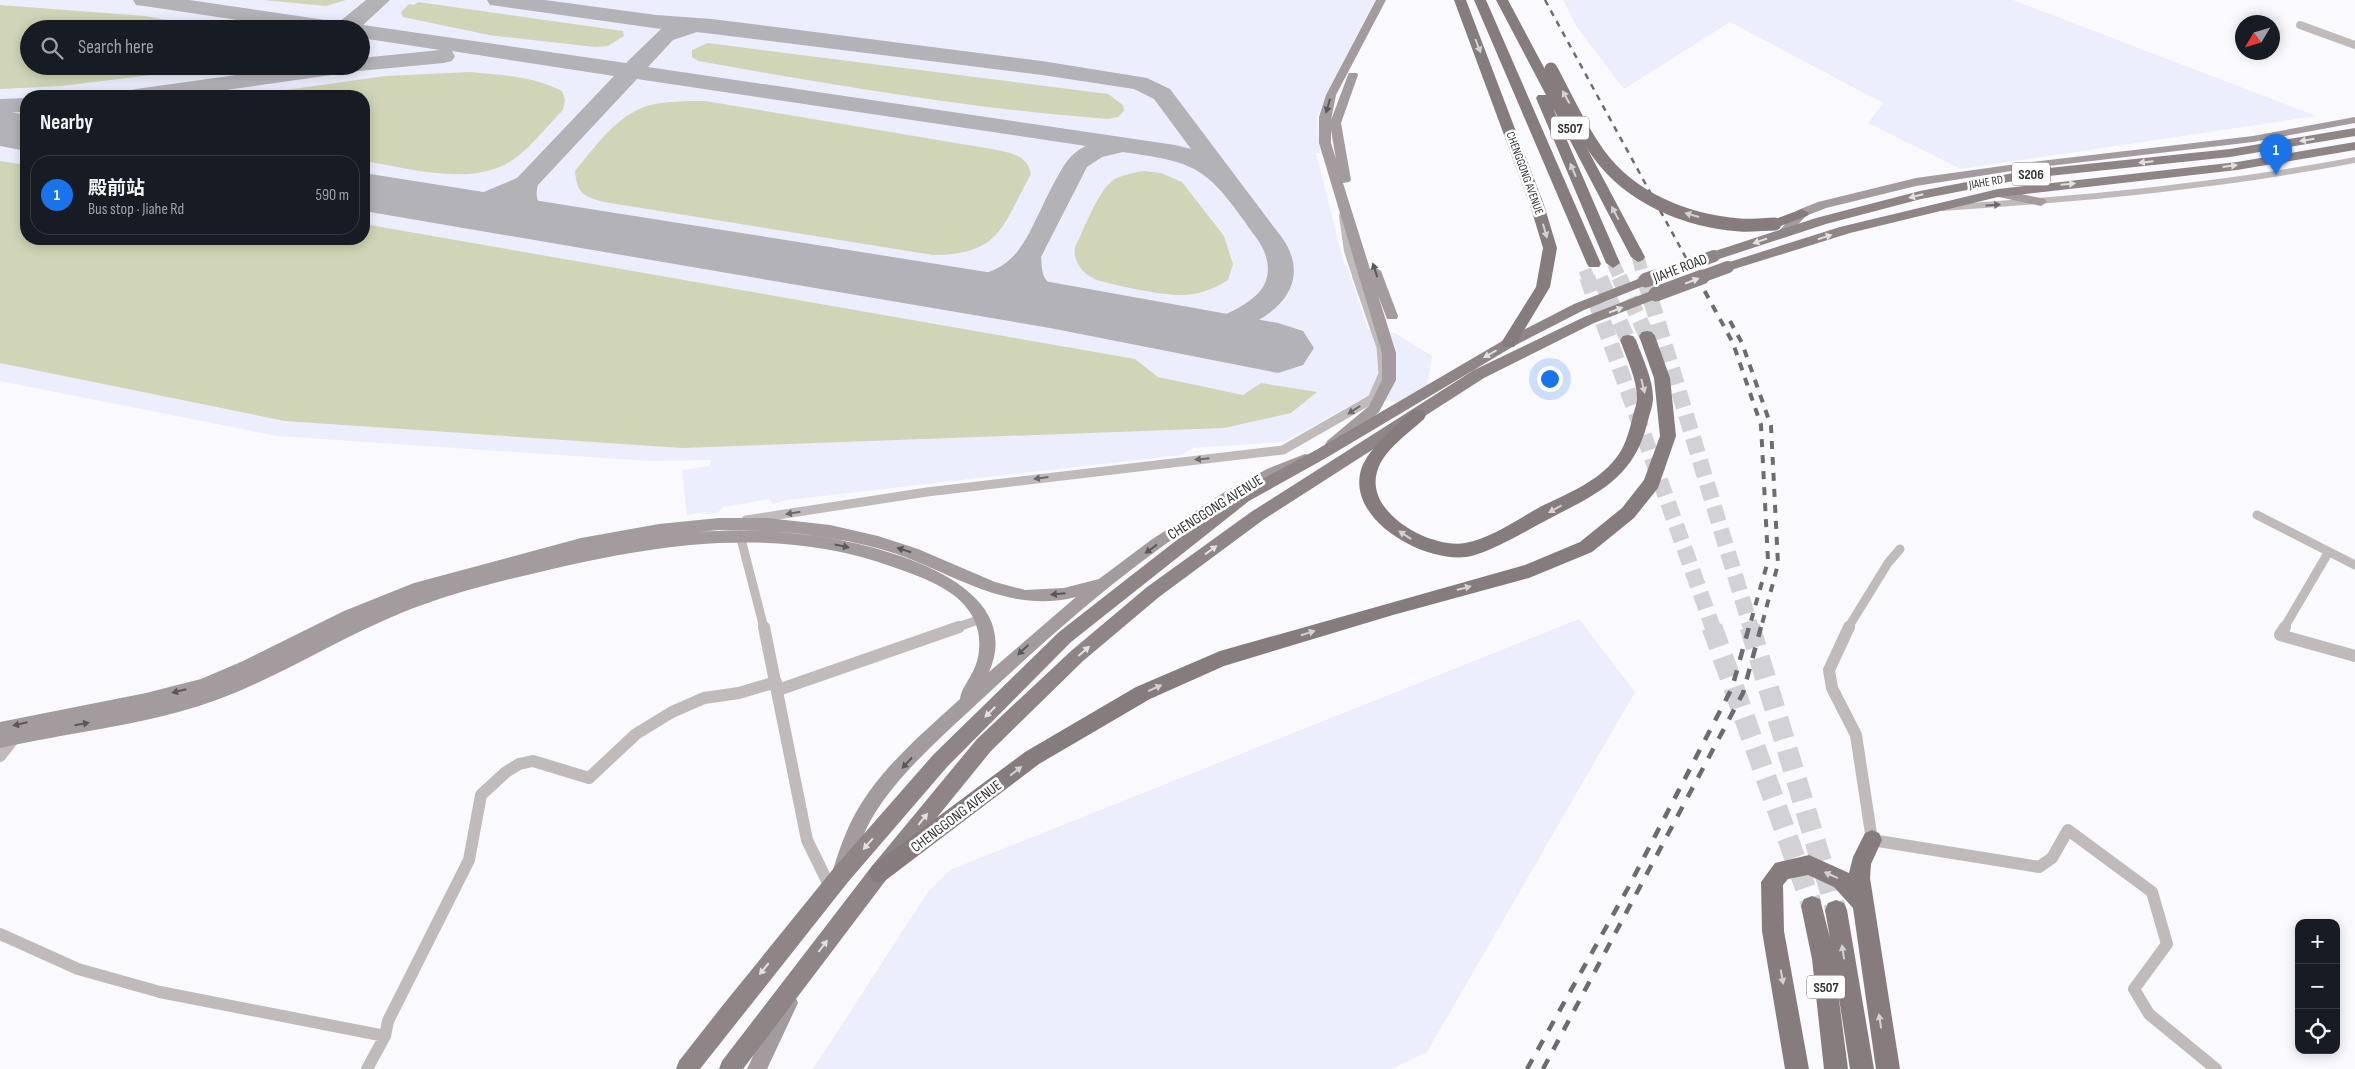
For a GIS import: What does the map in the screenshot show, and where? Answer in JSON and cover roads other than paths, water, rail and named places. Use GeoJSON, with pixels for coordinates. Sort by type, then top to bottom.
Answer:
{"type":"FeatureCollection","features":[{"type":"Feature","properties":{"kind":"highway","name":"CHENGGONG AVENUE"},"geometry":{"type":"LineString","coordinates":[[1460,0],[1537,205],[1550,248],[1544,287],[1510,343]]}},
{"type":"Feature","properties":{"kind":"highway","name":"S507"},"geometry":{"type":"LineString","coordinates":[[1480,0],[1552,196],[1590,267]]}},
{"type":"Feature","properties":{"kind":"highway","name":"S507"},"geometry":{"type":"LineString","coordinates":[[1500,0],[1638,257]]}},
{"type":"Feature","properties":{"kind":"highway"},"geometry":{"type":"LineString","coordinates":[[1500,0],[1613,262]]}},
{"type":"Feature","properties":{"kind":"highway"},"geometry":{"type":"LineString","coordinates":[[1514,0],[1526,19],[1550,69],[1594,148],[1608,167],[1624,182],[1646,196],[1694,216],[1738,226],[1780,228],[1802,213]]}},
{"type":"Feature","properties":{"kind":"highway","name":"CHENGGONG AVENUE"},"geometry":{"type":"LineString","coordinates":[[878,873],[943,827],[1032,758],[1143,693],[1220,659],[1393,608],[1529,571],[1586,547],[1628,513],[1652,484],[1668,436],[1666,402],[1662,378],[1647,336]]}},
{"type":"Feature","properties":{"kind":"highway"},"geometry":{"type":"LineString","coordinates":[[1418,415],[1381,449],[1368,473],[1369,497],[1385,520],[1409,538],[1437,547],[1465,550],[1502,536],[1589,490],[1623,462],[1637,431],[1645,398],[1639,371],[1628,340]]}},
{"type":"Feature","properties":{"kind":"highway"},"geometry":{"type":"LineString","coordinates":[[1872,840],[1860,861],[1858,876],[1888,1069]]}},
{"type":"Feature","properties":{"kind":"highway"},"geometry":{"type":"LineString","coordinates":[[1797,1069],[1774,931],[1772,882],[1782,870],[1809,865],[1842,880],[1863,904]]}},
{"type":"Feature","properties":{"kind":"highway","name":"S507"},"geometry":{"type":"LineString","coordinates":[[1812,906],[1823,960],[1836,1069]]}},
{"type":"Feature","properties":{"kind":"highway","name":"S507"},"geometry":{"type":"LineString","coordinates":[[1836,910],[1862,1069]]}},
{"type":"Feature","properties":{"kind":"main road","name":"CHENGGONG AVENUE"},"geometry":{"type":"LineString","coordinates":[[836,881],[851,839],[874,798],[961,708],[1032,642],[1105,583],[1164,539],[1242,487],[1276,470],[1321,454],[1374,409],[1389,380],[1390,353],[1325,143],[1325,117],[1331,95],[1381,0]]}},
{"type":"Feature","properties":{"kind":"main road"},"geometry":{"type":"LineString","coordinates":[[1391,0],[1345,92],[1335,123],[1344,177],[1384,299],[1392,316]]}},
{"type":"Feature","properties":{"kind":"main road"},"geometry":{"type":"LineString","coordinates":[[1802,213],[1822,205],[1923,182],[2024,166],[2253,138],[2355,120]]}},
{"type":"Feature","properties":{"kind":"main road","name":"JIAHE RD"},"geometry":{"type":"LineString","coordinates":[[1714,256],[1780,228],[1954,188],[2029,174],[2230,153],[2355,132]]}},
{"type":"Feature","properties":{"kind":"main road","name":"JIAHE RD"},"geometry":{"type":"LineString","coordinates":[[1728,267],[1845,230],[1998,193],[2237,166],[2355,146]]}},
{"type":"Feature","properties":{"kind":"main road"},"geometry":{"type":"LineString","coordinates":[[1923,182],[1954,188]]}},
{"type":"Feature","properties":{"kind":"main road"},"geometry":{"type":"LineString","coordinates":[[1998,193],[2041,202]]}},
{"type":"Feature","properties":{"kind":"main road","name":"JIAHE ROAD"},"geometry":{"type":"LineString","coordinates":[[1644,290],[1714,256]]}},
{"type":"Feature","properties":{"kind":"main road","name":"JIAHE ROAD"},"geometry":{"type":"LineString","coordinates":[[1644,290],[1728,267]]}},
{"type":"Feature","properties":{"kind":"main road"},"geometry":{"type":"LineString","coordinates":[[687,1069],[730,1012],[836,881],[940,761],[1065,637],[1243,497],[1321,454],[1510,343],[1579,307],[1644,290]]}},
{"type":"Feature","properties":{"kind":"main road"},"geometry":{"type":"LineString","coordinates":[[730,1069],[878,873],[984,745],[1077,656],[1153,592],[1257,516],[1418,415],[1479,374],[1590,320],[1644,290]]}},
{"type":"Feature","properties":{"kind":"main road"},"geometry":{"type":"LineString","coordinates":[[0,729],[146,700],[203,685],[249,666],[350,616],[419,587],[492,566],[581,544],[659,530],[719,524],[767,524],[830,531],[878,542],[913,553],[992,586],[1025,596],[1064,594],[1105,583]]}},
{"type":"Feature","properties":{"kind":"main road"},"geometry":{"type":"LineString","coordinates":[[8,739],[143,713],[203,697],[253,677],[354,626],[421,598],[492,577],[581,555],[658,541],[717,535],[825,542],[872,552],[946,581],[964,592],[978,611],[986,635],[985,662],[961,708]]}},
{"type":"Feature","properties":{"kind":"main road"},"geometry":{"type":"LineString","coordinates":[[756,1069],[803,972]]}},
{"type":"Feature","properties":{"kind":"main road"},"geometry":{"type":"LineString","coordinates":[[674,1069],[730,1012]]}},
{"type":"Feature","properties":{"kind":"street"},"geometry":{"type":"LineString","coordinates":[[2300,25],[2355,45]]}},
{"type":"Feature","properties":{"kind":"street"},"geometry":{"type":"LineString","coordinates":[[1927,209],[2041,202],[2250,179],[2355,160]]}},
{"type":"Feature","properties":{"kind":"street"},"geometry":{"type":"LineString","coordinates":[[719,524],[927,492],[1283,450],[1348,414],[1372,398],[1383,374],[1381,347],[1348,251],[1338,188]]}},
{"type":"Feature","properties":{"kind":"street"},"geometry":{"type":"LineString","coordinates":[[2256,515],[2355,565]]}},
{"type":"Feature","properties":{"kind":"street"},"geometry":{"type":"LineString","coordinates":[[740,535],[777,686],[807,840],[819,868],[836,881]]}},
{"type":"Feature","properties":{"kind":"street"},"geometry":{"type":"LineString","coordinates":[[1900,549],[1888,563],[1853,618],[1829,670],[1832,688],[1856,735],[1872,840],[2039,867],[2052,858],[2068,830],[2152,892],[2167,944],[2134,988],[2149,1014],[2216,1069]]}},
{"type":"Feature","properties":{"kind":"street"},"geometry":{"type":"LineString","coordinates":[[2328,553],[2280,635],[2355,656]]}},
{"type":"Feature","properties":{"kind":"street"},"geometry":{"type":"LineString","coordinates":[[367,1069],[385,1036],[388,1021],[469,860],[482,794],[506,772],[519,764],[534,761],[589,778],[636,734],[672,712],[704,698],[777,686],[981,619]]}},
{"type":"Feature","properties":{"kind":"street"},"geometry":{"type":"LineString","coordinates":[[0,756],[8,739]]}},
{"type":"Feature","properties":{"kind":"street"},"geometry":{"type":"LineString","coordinates":[[0,934],[78,969],[160,992],[385,1036]]}},
{"type":"Feature","properties":{"kind":"tunnel"},"geometry":{"type":"LineString","coordinates":[[1638,257],[1644,278]]}},
{"type":"Feature","properties":{"kind":"tunnel"},"geometry":{"type":"LineString","coordinates":[[1613,263],[1620,278]]}},
{"type":"Feature","properties":{"kind":"tunnel"},"geometry":{"type":"LineString","coordinates":[[1585,270],[1588,278]]}},
{"type":"Feature","properties":{"kind":"tunnel"},"geometry":{"type":"LineString","coordinates":[[1587,277],[1713,628]]}},
{"type":"Feature","properties":{"kind":"tunnel"},"geometry":{"type":"LineString","coordinates":[[1619,277],[1647,336]]}},
{"type":"Feature","properties":{"kind":"tunnel"},"geometry":{"type":"LineString","coordinates":[[1644,277],[1751,628]]}},
{"type":"Feature","properties":{"kind":"tunnel"},"geometry":{"type":"LineString","coordinates":[[1600,278],[1628,340]]}},
{"type":"Feature","properties":{"kind":"tunnel"},"geometry":{"type":"LineString","coordinates":[[1712,627],[1812,906]]}},
{"type":"Feature","properties":{"kind":"tunnel"},"geometry":{"type":"LineString","coordinates":[[1750,627],[1836,910]]}},
{"type":"Feature","properties":{"kind":"railway"},"geometry":{"type":"LineString","coordinates":[[1545,0],[1697,278]]}},
{"type":"Feature","properties":{"kind":"railway"},"geometry":{"type":"LineString","coordinates":[[1697,277],[1733,343],[1761,425],[1768,561],[1749,628]]}},
{"type":"Feature","properties":{"kind":"railway"},"geometry":{"type":"LineString","coordinates":[[1730,321],[1742,343],[1771,426],[1778,564],[1761,628]]}},
{"type":"Feature","properties":{"kind":"railway"},"geometry":{"type":"LineString","coordinates":[[1527,1069],[1628,888],[1732,688],[1749,627]]}},
{"type":"Feature","properties":{"kind":"railway"},"geometry":{"type":"LineString","coordinates":[[1543,1069],[1743,693],[1761,627]]}},
{"type":"Feature","properties":{"kind":"place","name":"殿前站"},"geometry":{"type":"Point","coordinates":[2276,175]}}]}
